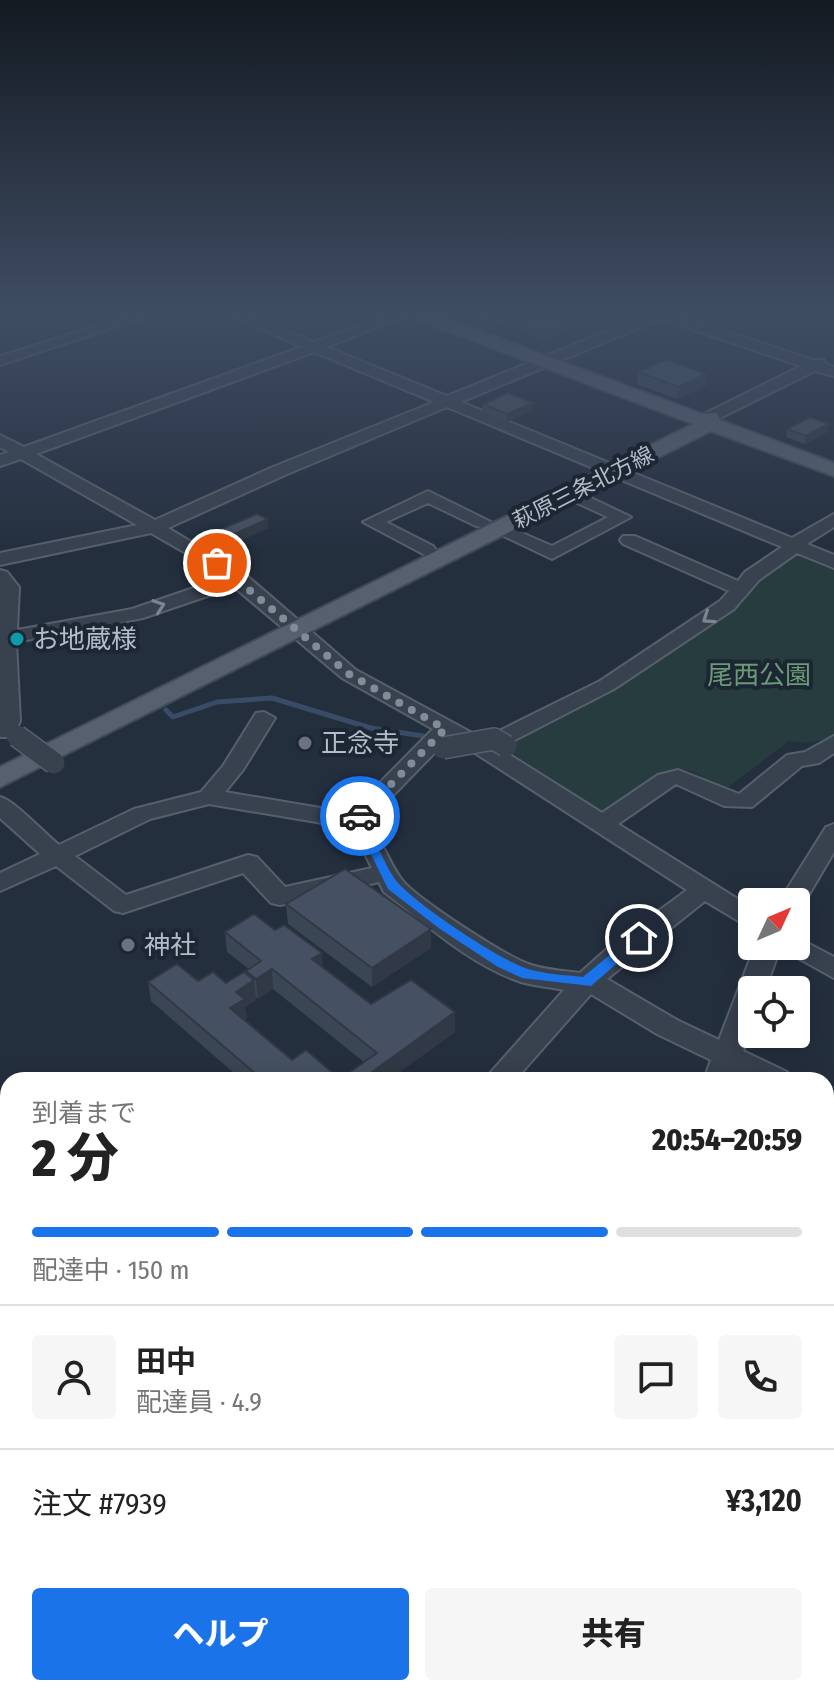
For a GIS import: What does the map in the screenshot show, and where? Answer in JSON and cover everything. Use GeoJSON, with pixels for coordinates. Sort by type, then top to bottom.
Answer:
{"type":"FeatureCollection","features":[{"type":"Feature","properties":{"kind":"main road"},"geometry":{"type":"LineString","coordinates":[[636,393],[834,470]]}},
{"type":"Feature","properties":{"kind":"main road"},"geometry":{"type":"LineString","coordinates":[[705,420],[834,464]]}},
{"type":"Feature","properties":{"kind":"main road","name":"萩原三条北方線"},"geometry":{"type":"LineString","coordinates":[[0,778],[292,626],[705,420]]}},
{"type":"Feature","properties":{"kind":"main road","name":"萩原三条北方線"},"geometry":{"type":"LineString","coordinates":[[9,743],[292,626],[427,550],[570,493],[608,468]]}},
{"type":"Feature","properties":{"kind":"street"},"geometry":{"type":"LineString","coordinates":[[0,461],[186,393]]}},
{"type":"Feature","properties":{"kind":"street"},"geometry":{"type":"LineString","coordinates":[[425,393],[834,562]]}},
{"type":"Feature","properties":{"kind":"street"},"geometry":{"type":"LineString","coordinates":[[0,559],[155,527],[279,471],[472,393]]}},
{"type":"Feature","properties":{"kind":"street"},"geometry":{"type":"LineString","coordinates":[[705,420],[758,393]]}},
{"type":"Feature","properties":{"kind":"street"},"geometry":{"type":"LineString","coordinates":[[0,440],[155,527],[239,579],[349,674],[444,738],[483,748],[738,911]]}},
{"type":"Feature","properties":{"kind":"street"},"geometry":{"type":"LineString","coordinates":[[427,550],[372,522],[428,496],[552,553],[622,517],[570,493]]}},
{"type":"Feature","properties":{"kind":"street"},"geometry":{"type":"LineString","coordinates":[[483,748],[607,685],[727,605],[752,576],[834,519]]}},
{"type":"Feature","properties":{"kind":"street"},"geometry":{"type":"LineString","coordinates":[[629,540],[740,589]]}},
{"type":"Feature","properties":{"kind":"street"},"geometry":{"type":"LineString","coordinates":[[0,576],[9,587],[3,638],[9,743],[54,763]]}},
{"type":"Feature","properties":{"kind":"street"},"geometry":{"type":"LineString","coordinates":[[3,638],[136,614],[239,579]]}},
{"type":"Feature","properties":{"kind":"street"},"geometry":{"type":"LineString","coordinates":[[209,797],[232,770],[264,718]]}},
{"type":"Feature","properties":{"kind":"street"},"geometry":{"type":"LineString","coordinates":[[354,822],[444,738],[494,739],[506,746]]}},
{"type":"Feature","properties":{"kind":"street"},"geometry":{"type":"LineString","coordinates":[[602,824],[666,780],[678,777],[732,801],[744,802],[795,760],[811,758],[834,743]]}},
{"type":"Feature","properties":{"kind":"street"},"geometry":{"type":"LineString","coordinates":[[0,883],[142,814],[209,797],[354,822],[369,839],[393,886],[503,964],[527,974],[599,986],[667,1027],[723,1069],[763,960]]}},
{"type":"Feature","properties":{"kind":"street"},"geometry":{"type":"LineString","coordinates":[[0,804],[55,855],[123,905],[248,863],[280,897],[385,873]]}},
{"type":"Feature","properties":{"kind":"street"},"geometry":{"type":"LineString","coordinates":[[803,888],[826,860],[834,832]]}},
{"type":"Feature","properties":{"kind":"street"},"geometry":{"type":"LineString","coordinates":[[505,1072],[586,983],[617,954],[703,890]]}},
{"type":"Feature","properties":{"kind":"street"},"geometry":{"type":"LineString","coordinates":[[810,954],[834,969]]}},
{"type":"Feature","properties":{"kind":"green space","name":"尾西公園"},"geometry":{"type":"Polygon","coordinates":[[[796,551],[834,568],[834,738],[805,743],[789,741],[728,787],[716,786],[689,771],[670,774],[606,814],[501,746],[597,698],[740,598],[796,551]]]}},
{"type":"Feature","properties":{"kind":"building"},"geometry":{"type":"Polygon","coordinates":[[[508,393],[533,403],[507,414],[483,404],[508,393]]]}},
{"type":"Feature","properties":{"kind":"building"},"geometry":{"type":"Polygon","coordinates":[[[810,417],[829,424],[806,436],[787,429],[810,417]]]}},
{"type":"Feature","properties":{"kind":"building"},"geometry":{"type":"Polygon","coordinates":[[[257,514],[268,519],[230,536],[219,530],[257,514]]]}},
{"type":"Feature","properties":{"kind":"building"},"geometry":{"type":"Polygon","coordinates":[[[345,869],[431,929],[372,968],[286,904],[345,869]]]}},
{"type":"Feature","properties":{"kind":"building"},"geometry":{"type":"Polygon","coordinates":[[[254,914],[275,930],[284,925],[322,953],[312,959],[371,1004],[411,980],[455,1012],[372,1072],[350,1072],[377,1053],[272,969],[256,979],[246,971],[261,961],[225,932],[254,914]]]}},
{"type":"Feature","properties":{"kind":"building"},"geometry":{"type":"Polygon","coordinates":[[[177,964],[198,981],[213,972],[226,983],[244,972],[254,980],[236,992],[245,999],[230,1008],[292,1060],[306,1050],[332,1072],[254,1072],[148,982],[177,964]]]}},
{"type":"Feature","properties":{"kind":"waterway"},"geometry":{"type":"LineString","coordinates":[[166,710],[173,717],[217,702],[272,698],[371,728],[423,736]]}},
{"type":"Feature","properties":{"kind":"way so far"},"geometry":{"type":"LineString","coordinates":[[217,563],[349,674],[445,729],[360,816]]}},
{"type":"Feature","properties":{"kind":"place","name":"お地蔵様"},"geometry":{"type":"Point","coordinates":[17,639]}},
{"type":"Feature","properties":{"kind":"place","name":"正念寺"},"geometry":{"type":"Point","coordinates":[305,743]}},
{"type":"Feature","properties":{"kind":"place","name":"神社"},"geometry":{"type":"Point","coordinates":[128,945]}},
{"type":"Feature","properties":{"kind":"route"},"geometry":{"type":"LineString","coordinates":[[360,816],[354,822],[369,839],[393,886],[445,926],[503,964],[527,974],[586,983],[639,938]]}}]}
